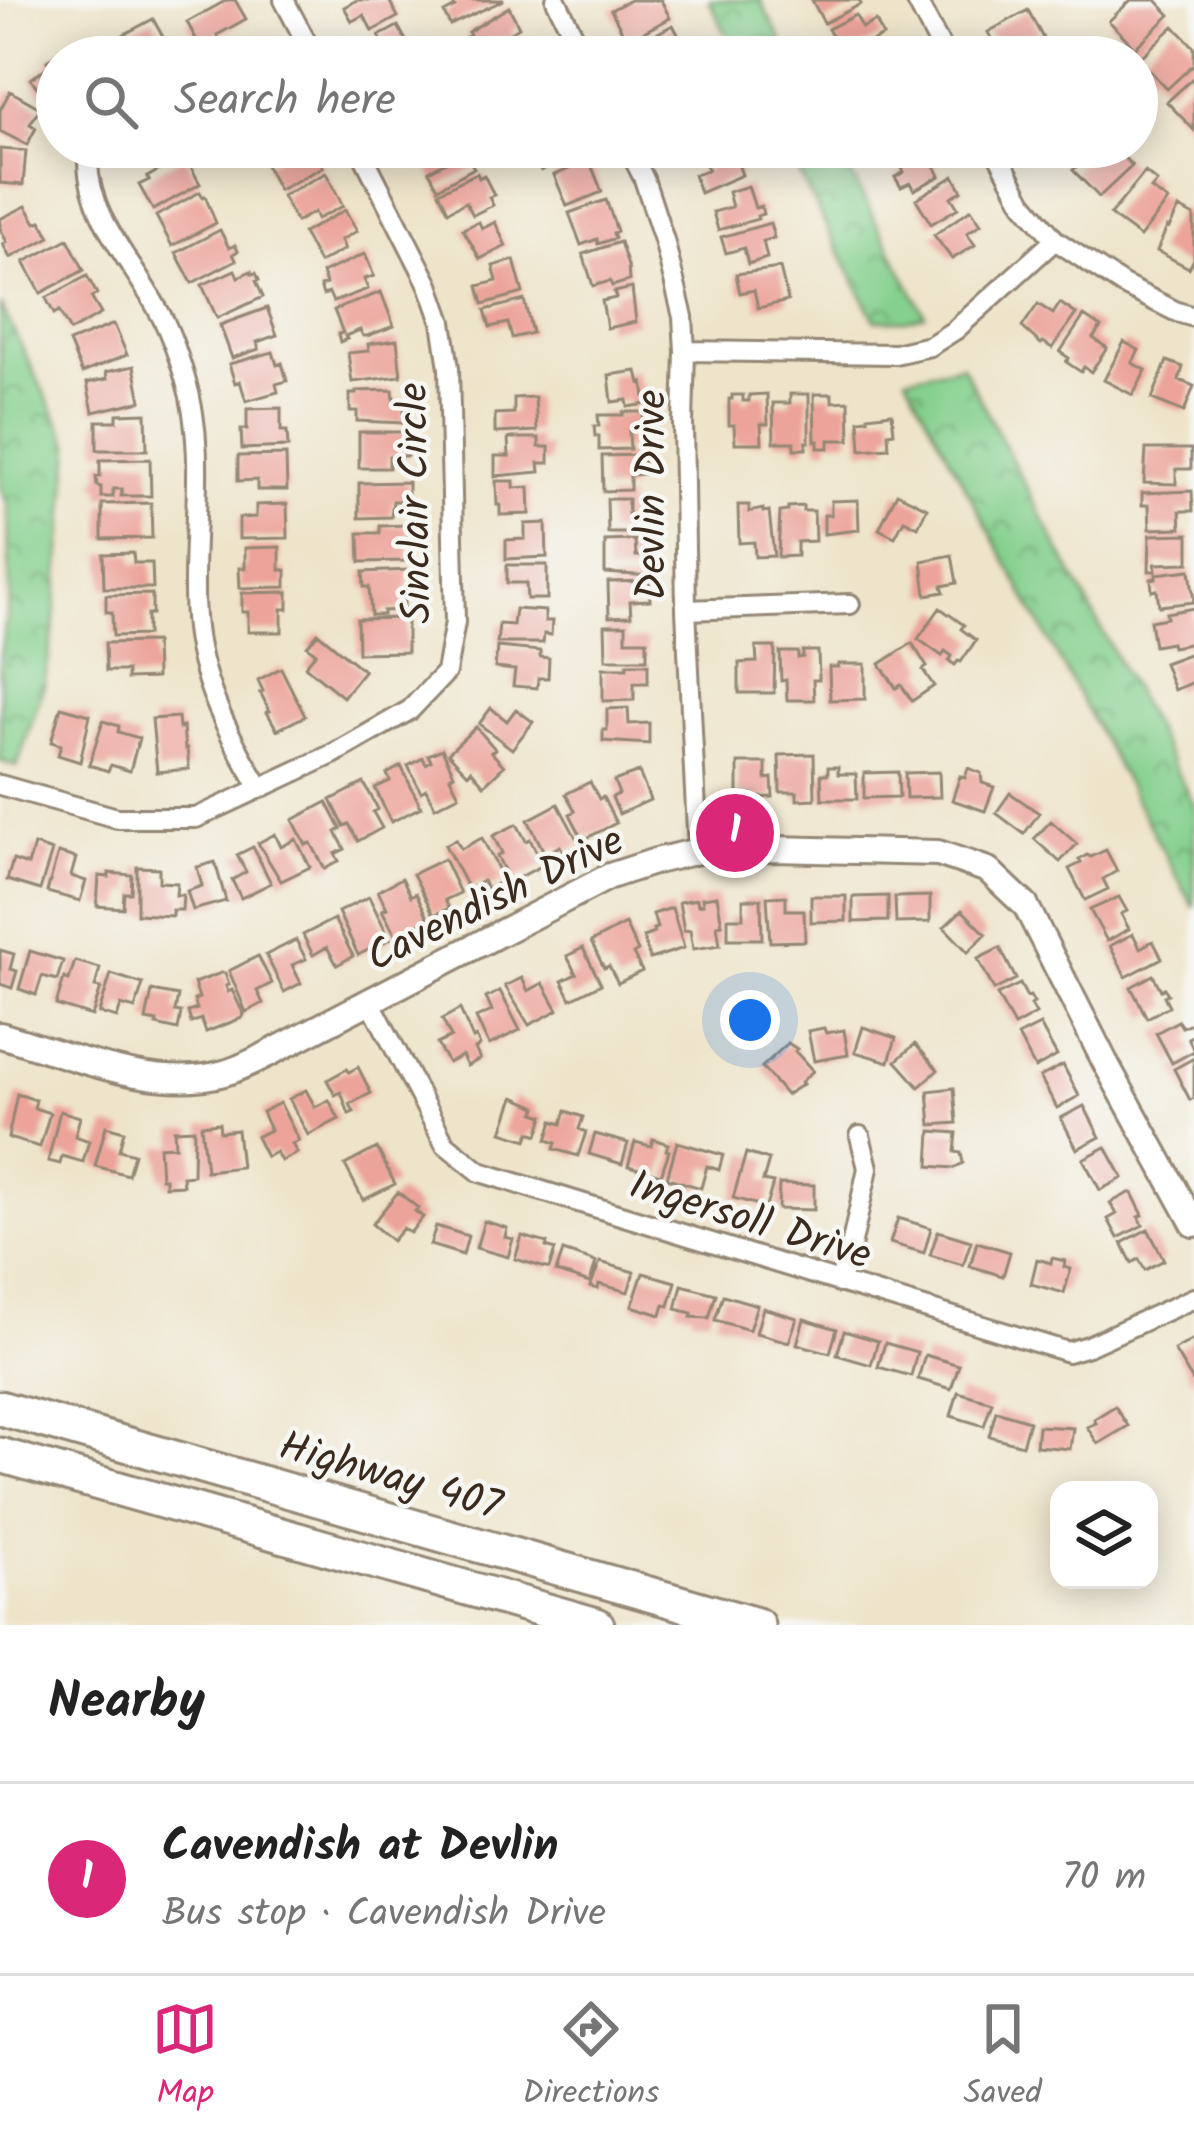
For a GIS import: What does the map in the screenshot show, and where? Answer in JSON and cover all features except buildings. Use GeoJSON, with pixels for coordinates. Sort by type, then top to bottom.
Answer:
{"type":"FeatureCollection","features":[{"type":"Feature","properties":{"kind":"highway","name":"Highway 407"},"geometry":{"type":"LineString","coordinates":[[0,1408],[758,1625]]}},
{"type":"Feature","properties":{"kind":"highway","name":"Highway 407"},"geometry":{"type":"LineString","coordinates":[[0,1455],[597,1625]]}},
{"type":"Feature","properties":{"kind":"street"},"geometry":{"type":"LineString","coordinates":[[284,0],[302,36]]}},
{"type":"Feature","properties":{"kind":"street"},"geometry":{"type":"LineString","coordinates":[[556,0],[574,36]]}},
{"type":"Feature","properties":{"kind":"street"},"geometry":{"type":"LineString","coordinates":[[916,0],[935,36]]}},
{"type":"Feature","properties":{"kind":"street"},"geometry":{"type":"LineString","coordinates":[[88,168],[88,186],[160,313],[187,382],[196,432],[194,620],[207,683],[232,741],[260,788]]}},
{"type":"Feature","properties":{"kind":"street","name":"Sinclair Circle"},"geometry":{"type":"LineString","coordinates":[[0,785],[117,818],[196,818],[333,754],[410,710],[446,672],[455,622],[449,368],[442,322],[429,285],[370,168]]}},
{"type":"Feature","properties":{"kind":"street","name":"Devlin Drive"},"geometry":{"type":"LineString","coordinates":[[638,168],[664,240],[686,351],[682,423],[686,610],[698,850]]}},
{"type":"Feature","properties":{"kind":"street"},"geometry":{"type":"LineString","coordinates":[[1005,168],[1023,202],[1055,240],[1124,285],[1194,317]]}},
{"type":"Feature","properties":{"kind":"street"},"geometry":{"type":"LineString","coordinates":[[686,351],[895,354],[930,346],[955,330],[1055,240]]}},
{"type":"Feature","properties":{"kind":"street"},"geometry":{"type":"LineString","coordinates":[[686,610],[850,604]]}},
{"type":"Feature","properties":{"kind":"street","name":"Cavendish Drive"},"geometry":{"type":"LineString","coordinates":[[0,1035],[159,1078],[221,1074],[610,876],[698,850],[938,853],[988,870],[1026,906],[1194,1224]]}},
{"type":"Feature","properties":{"kind":"street","name":"Ingersoll Drive"},"geometry":{"type":"LineString","coordinates":[[370,1001],[445,1144],[480,1172],[1068,1352],[1194,1298]]}},
{"type":"Feature","properties":{"kind":"street"},"geometry":{"type":"LineString","coordinates":[[839,1282],[868,1168],[860,1136]]}},
{"type":"Feature","properties":{"kind":"green space"},"geometry":{"type":"Polygon","coordinates":[[[709,0],[760,0],[779,36],[727,36],[709,0]]]}},
{"type":"Feature","properties":{"kind":"green space"},"geometry":{"type":"Polygon","coordinates":[[[796,168],[848,168],[925,315],[875,320],[796,168]]]}},
{"type":"Feature","properties":{"kind":"green space"},"geometry":{"type":"Polygon","coordinates":[[[0,304],[71,446],[54,628],[44,685],[17,767],[0,761],[0,656],[10,597],[8,504],[0,488],[0,304]]]}},
{"type":"Feature","properties":{"kind":"green space"},"geometry":{"type":"Polygon","coordinates":[[[962,365],[1194,805],[1194,908],[906,377],[962,365]]]}},
{"type":"Feature","properties":{"kind":"place","name":"Cavendish at Devlin"},"geometry":{"type":"Point","coordinates":[735,833]}}]}
